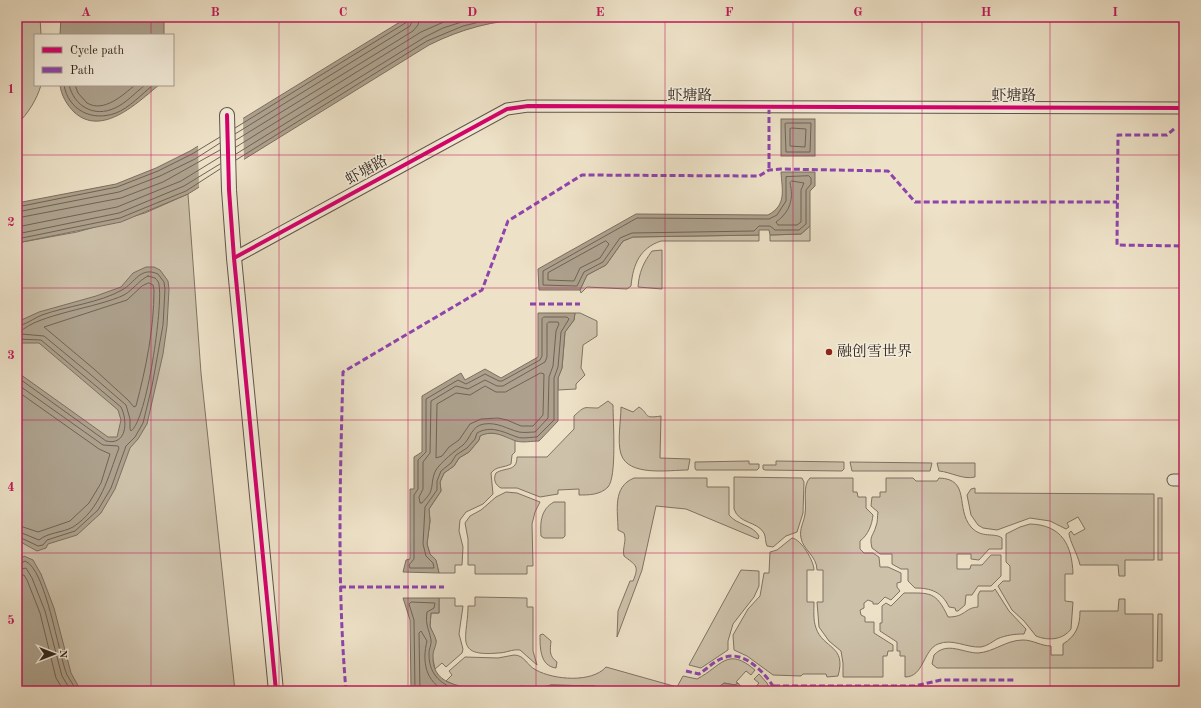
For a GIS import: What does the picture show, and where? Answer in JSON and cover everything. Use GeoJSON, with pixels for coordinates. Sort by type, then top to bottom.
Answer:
{"type":"FeatureCollection","features":[{"type":"Feature","properties":{"kind":"street","name":"虾塘路"},"geometry":{"type":"LineString","coordinates":[[234,258],[507,109],[528,106],[1184,108]]}},
{"type":"Feature","properties":{"kind":"street"},"geometry":{"type":"LineString","coordinates":[[227,115],[229,190],[234,258],[276,691]]}},
{"type":"Feature","properties":{"kind":"shaded area"},"geometry":{"type":"Polygon","coordinates":[[[17,17],[40,17],[41,34],[34,34],[34,86],[41,86],[32,106],[17,124],[17,17]]]}},
{"type":"Feature","properties":{"kind":"shaded area"},"geometry":{"type":"Polygon","coordinates":[[[188,194],[201,373],[235,691],[17,691],[17,243],[77,232],[145,213],[188,194]]]}},
{"type":"Feature","properties":{"kind":"shaded area"},"geometry":{"type":"Polygon","coordinates":[[[810,226],[810,241],[770,241],[770,235],[801,234],[810,226]]]}},
{"type":"Feature","properties":{"kind":"shaded area"},"geometry":{"type":"Polygon","coordinates":[[[759,235],[759,241],[661,241],[648,248],[639,258],[632,278],[631,286],[627,289],[587,287],[581,293],[580,290],[587,275],[606,265],[623,241],[633,237],[759,235]]]}},
{"type":"Feature","properties":{"kind":"shaded area"},"geometry":{"type":"Polygon","coordinates":[[[662,250],[662,289],[638,287],[640,273],[649,255],[652,251],[662,250]]]}},
{"type":"Feature","properties":{"kind":"shaded area"},"geometry":{"type":"Polygon","coordinates":[[[575,313],[580,313],[597,321],[597,336],[583,345],[581,368],[585,375],[576,384],[576,389],[558,390],[558,378],[562,368],[565,332],[574,320],[575,313]]]}},
{"type":"Feature","properties":{"kind":"shaded area"},"geometry":{"type":"Polygon","coordinates":[[[608,401],[613,405],[614,461],[611,481],[605,490],[594,494],[579,495],[579,489],[558,490],[558,494],[540,497],[517,488],[501,488],[496,484],[496,473],[513,467],[517,457],[547,457],[574,429],[574,416],[583,409],[598,408],[608,401]]]}},
{"type":"Feature","properties":{"kind":"shaded area"},"geometry":{"type":"Polygon","coordinates":[[[621,407],[633,412],[639,407],[651,417],[661,416],[660,458],[690,459],[688,470],[650,471],[632,466],[625,461],[621,454],[619,443],[621,407]]]}},
{"type":"Feature","properties":{"kind":"shaded area"},"geometry":{"type":"Polygon","coordinates":[[[485,433],[503,434],[515,440],[515,452],[512,455],[511,464],[495,469],[491,473],[493,494],[483,504],[466,512],[460,520],[459,531],[463,547],[462,565],[455,565],[455,573],[439,573],[436,561],[430,554],[427,544],[430,521],[429,509],[441,491],[440,482],[444,473],[454,466],[459,458],[469,452],[479,440],[480,436],[485,433]]]}},
{"type":"Feature","properties":{"kind":"shaded area"},"geometry":{"type":"Polygon","coordinates":[[[749,461],[749,464],[759,464],[759,468],[757,470],[696,470],[695,468],[695,462],[749,461]]]}},
{"type":"Feature","properties":{"kind":"shaded area"},"geometry":{"type":"Polygon","coordinates":[[[776,461],[844,462],[844,469],[842,471],[763,469],[763,465],[776,465],[776,461]]]}},
{"type":"Feature","properties":{"kind":"shaded area"},"geometry":{"type":"Polygon","coordinates":[[[850,462],[932,463],[930,471],[852,471],[850,462]]]}},
{"type":"Feature","properties":{"kind":"shaded area"},"geometry":{"type":"Polygon","coordinates":[[[937,463],[975,463],[975,477],[962,477],[939,471],[937,463]]]}},
{"type":"Feature","properties":{"kind":"shaded area"},"geometry":{"type":"Polygon","coordinates":[[[734,477],[802,478],[804,482],[803,513],[797,532],[786,536],[773,547],[767,546],[765,535],[761,529],[736,514],[734,509],[734,477]]]}},
{"type":"Feature","properties":{"kind":"shaded area"},"geometry":{"type":"Polygon","coordinates":[[[634,478],[707,478],[707,487],[729,487],[729,515],[736,521],[753,529],[759,536],[758,539],[686,509],[656,506],[642,570],[617,637],[618,611],[630,581],[633,581],[636,568],[634,564],[624,556],[625,536],[624,533],[618,530],[617,508],[619,493],[622,487],[634,478]]]}},
{"type":"Feature","properties":{"kind":"shaded area"},"geometry":{"type":"Polygon","coordinates":[[[810,478],[853,478],[853,492],[857,492],[858,497],[866,497],[866,508],[873,515],[869,530],[860,541],[860,549],[864,553],[873,553],[879,557],[880,567],[888,567],[901,573],[901,582],[897,583],[897,587],[900,591],[891,600],[885,597],[878,604],[873,604],[873,602],[868,600],[864,603],[864,608],[860,610],[861,615],[865,617],[865,622],[874,622],[874,633],[893,645],[893,651],[888,651],[887,656],[883,656],[883,677],[843,677],[841,651],[829,641],[819,627],[817,602],[823,602],[823,570],[817,570],[815,561],[802,542],[801,535],[805,514],[805,490],[810,478]]]}},
{"type":"Feature","properties":{"kind":"shaded area"},"geometry":{"type":"Polygon","coordinates":[[[886,478],[913,478],[916,481],[937,481],[939,478],[955,483],[959,489],[966,519],[971,527],[979,533],[995,535],[1002,538],[1002,549],[989,549],[979,560],[971,559],[971,554],[957,554],[957,569],[970,569],[971,565],[982,565],[991,555],[1001,555],[1001,576],[991,586],[978,586],[972,595],[966,595],[965,605],[958,611],[956,611],[955,608],[949,607],[939,594],[931,590],[915,588],[908,581],[908,569],[901,569],[892,564],[892,554],[880,554],[872,548],[871,538],[877,524],[878,512],[871,506],[872,497],[880,497],[880,492],[886,492],[886,478]]]}},
{"type":"Feature","properties":{"kind":"shaded area"},"geometry":{"type":"Polygon","coordinates":[[[975,488],[975,493],[1154,494],[1154,560],[1125,560],[1125,576],[1119,576],[1118,565],[1080,565],[1070,540],[1069,533],[1071,531],[1074,535],[1085,529],[1078,517],[1067,523],[1069,527],[1066,529],[1050,521],[1030,518],[997,530],[983,528],[978,525],[971,515],[967,495],[971,489],[975,488]]]}},
{"type":"Feature","properties":{"kind":"shaded area"},"geometry":{"type":"Polygon","coordinates":[[[506,492],[517,493],[540,502],[535,512],[532,524],[533,566],[527,566],[527,574],[475,574],[475,565],[468,565],[468,539],[465,523],[470,516],[481,510],[496,497],[506,492]]]}},
{"type":"Feature","properties":{"kind":"shaded area"},"geometry":{"type":"Polygon","coordinates":[[[1158,498],[1162,498],[1162,560],[1158,560],[1158,498]]]}},
{"type":"Feature","properties":{"kind":"shaded area"},"geometry":{"type":"Polygon","coordinates":[[[554,502],[565,502],[565,536],[563,538],[544,538],[541,536],[542,516],[546,508],[554,502]]]}},
{"type":"Feature","properties":{"kind":"shaded area"},"geometry":{"type":"Polygon","coordinates":[[[1030,524],[1050,528],[1057,533],[1063,538],[1070,554],[1073,574],[1065,574],[1065,601],[1073,602],[1071,629],[1068,633],[1060,637],[1045,639],[1036,636],[1024,621],[1012,610],[998,586],[1003,581],[1010,581],[1010,566],[1006,562],[1006,534],[1030,524]]]}},
{"type":"Feature","properties":{"kind":"shaded area"},"geometry":{"type":"Polygon","coordinates":[[[792,538],[796,539],[803,546],[812,561],[814,570],[807,570],[807,602],[814,602],[815,625],[819,635],[837,653],[840,666],[838,676],[827,677],[826,674],[803,674],[801,676],[773,675],[747,656],[734,650],[733,635],[748,609],[760,596],[764,573],[769,573],[770,552],[777,550],[792,538]]]}},
{"type":"Feature","properties":{"kind":"shaded area"},"geometry":{"type":"Polygon","coordinates":[[[741,570],[759,571],[759,586],[754,597],[733,624],[728,641],[728,650],[701,668],[689,665],[741,570]]]}},
{"type":"Feature","properties":{"kind":"shaded area"},"geometry":{"type":"Polygon","coordinates":[[[995,589],[1009,611],[1026,629],[1024,634],[997,639],[981,647],[949,642],[938,644],[929,652],[916,673],[905,677],[905,656],[900,656],[900,651],[897,651],[897,642],[880,631],[880,623],[882,623],[882,606],[886,603],[891,606],[904,593],[920,593],[931,595],[936,598],[940,602],[948,617],[954,617],[970,609],[978,607],[978,595],[980,591],[993,591],[995,589]]]}},
{"type":"Feature","properties":{"kind":"shaded area"},"geometry":{"type":"Polygon","coordinates":[[[475,597],[527,598],[527,607],[533,607],[533,651],[537,665],[520,650],[501,653],[484,653],[474,652],[469,648],[466,643],[468,606],[475,606],[475,597]]]}},
{"type":"Feature","properties":{"kind":"shaded area"},"geometry":{"type":"Polygon","coordinates":[[[439,598],[455,598],[455,606],[463,606],[459,634],[463,649],[462,653],[446,667],[442,663],[435,669],[432,655],[436,641],[430,626],[431,613],[439,613],[439,598]]]}},
{"type":"Feature","properties":{"kind":"shaded area"},"geometry":{"type":"Polygon","coordinates":[[[1119,599],[1125,599],[1125,614],[1153,614],[1153,668],[937,668],[932,664],[934,655],[944,649],[950,648],[978,653],[989,651],[1011,642],[1023,640],[1051,646],[1051,655],[1063,655],[1063,644],[1074,634],[1078,626],[1080,611],[1118,611],[1119,599]]]}},
{"type":"Feature","properties":{"kind":"shaded area"},"geometry":{"type":"Polygon","coordinates":[[[1158,614],[1162,614],[1162,661],[1157,661],[1158,614]]]}},
{"type":"Feature","properties":{"kind":"shaded area"},"geometry":{"type":"Polygon","coordinates":[[[543,634],[551,641],[550,648],[553,658],[557,662],[556,668],[547,664],[542,656],[540,635],[543,634]]]}},
{"type":"Feature","properties":{"kind":"shaded area"},"geometry":{"type":"Polygon","coordinates":[[[514,655],[521,657],[536,670],[562,678],[582,678],[592,676],[606,667],[677,687],[683,676],[697,679],[719,664],[731,659],[738,659],[755,670],[751,675],[746,671],[735,685],[724,683],[718,691],[600,691],[595,686],[551,685],[540,688],[496,691],[477,687],[459,687],[446,681],[452,675],[449,671],[465,657],[498,658],[514,655]]]}},
{"type":"Feature","properties":{"kind":"shaded area"},"geometry":{"type":"Polygon","coordinates":[[[759,674],[767,683],[771,691],[752,691],[759,683],[754,679],[759,674]]]}},
{"type":"Feature","properties":{"kind":"water"},"geometry":{"type":"Polygon","coordinates":[[[61,17],[164,17],[164,34],[60,34],[61,17]]]}},
{"type":"Feature","properties":{"kind":"water"},"geometry":{"type":"Polygon","coordinates":[[[408,17],[1183,17],[1183,21],[530,19],[491,23],[453,34],[429,45],[188,194],[121,222],[17,243],[17,203],[116,184],[156,168],[190,151],[408,17]]]}},
{"type":"Feature","properties":{"kind":"water"},"geometry":{"type":"Polygon","coordinates":[[[60,86],[158,86],[119,115],[96,121],[85,119],[74,112],[65,100],[60,86]]]}},
{"type":"Feature","properties":{"kind":"water"},"geometry":{"type":"Polygon","coordinates":[[[781,119],[815,119],[815,156],[781,156],[781,119]]]}},
{"type":"Feature","properties":{"kind":"water"},"geometry":{"type":"Polygon","coordinates":[[[781,172],[815,172],[815,186],[810,191],[810,226],[801,234],[770,235],[769,230],[759,230],[759,235],[633,237],[623,241],[606,265],[587,275],[580,290],[539,290],[538,269],[636,214],[768,215],[778,207],[781,202],[781,172]]]}},
{"type":"Feature","properties":{"kind":"water"},"geometry":{"type":"Polygon","coordinates":[[[146,267],[154,267],[160,270],[168,281],[169,289],[167,326],[163,354],[147,424],[138,439],[130,448],[115,489],[101,513],[77,535],[48,544],[46,548],[37,551],[17,540],[17,372],[108,437],[117,437],[121,420],[118,410],[39,343],[17,343],[17,322],[39,312],[96,296],[121,287],[133,273],[146,267]]]}},
{"type":"Feature","properties":{"kind":"water"},"geometry":{"type":"Polygon","coordinates":[[[538,313],[575,313],[574,320],[565,332],[562,368],[558,378],[558,421],[539,441],[518,442],[494,433],[480,436],[479,440],[469,452],[459,458],[454,466],[444,473],[440,482],[441,491],[429,509],[430,521],[427,544],[430,554],[436,560],[439,573],[403,572],[406,560],[410,559],[410,489],[414,489],[414,457],[422,452],[422,396],[461,373],[465,380],[485,369],[501,378],[538,357],[538,313]]]}},
{"type":"Feature","properties":{"kind":"water"},"geometry":{"type":"Polygon","coordinates":[[[24,556],[33,560],[41,574],[54,608],[71,673],[81,691],[17,691],[17,562],[24,556]]]}},
{"type":"Feature","properties":{"kind":"water"},"geometry":{"type":"Polygon","coordinates":[[[403,598],[439,598],[439,613],[431,613],[430,626],[436,640],[433,655],[434,667],[439,675],[446,681],[455,685],[496,691],[412,691],[410,620],[403,598]]]}},
{"type":"Feature","properties":{"kind":"water"},"geometry":{"type":"Polygon","coordinates":[[[724,683],[735,685],[738,683],[745,691],[718,691],[720,686],[724,683]]]}},
{"type":"Feature","properties":{"kind":"water"},"geometry":{"type":"Polygon","coordinates":[[[551,685],[595,686],[600,691],[513,691],[520,686],[540,688],[551,685]]]}},
{"type":"Feature","properties":{"kind":"pier"},"geometry":{"type":"Polygon","coordinates":[[[243,116],[244,161],[199,189],[198,144],[243,116]]]}},
{"type":"Feature","properties":{"kind":"marked path"},"geometry":{"type":"LineString","coordinates":[[769,108],[769,170]]}},
{"type":"Feature","properties":{"kind":"marked path"},"geometry":{"type":"LineString","coordinates":[[1174,129],[1167,135],[1118,135],[1117,245],[1184,246]]}},
{"type":"Feature","properties":{"kind":"marked path"},"geometry":{"type":"LineString","coordinates":[[346,691],[340,572],[343,372],[482,290],[508,221],[582,175],[759,176],[769,170],[781,169],[888,171],[915,202],[1117,202]]}},
{"type":"Feature","properties":{"kind":"marked path"},"geometry":{"type":"LineString","coordinates":[[530,304],[580,304]]}},
{"type":"Feature","properties":{"kind":"marked path"},"geometry":{"type":"LineString","coordinates":[[340,587],[444,587]]}},
{"type":"Feature","properties":{"kind":"marked path"},"geometry":{"type":"LineString","coordinates":[[686,671],[699,674],[720,659],[731,656],[739,657],[753,664],[760,670],[775,689]]}},
{"type":"Feature","properties":{"kind":"marked path"},"geometry":{"type":"LineString","coordinates":[[774,686],[915,686],[941,680],[1014,680]]}},
{"type":"Feature","properties":{"kind":"cycle path"},"geometry":{"type":"LineString","coordinates":[[234,258],[507,109],[528,106],[1184,108]]}},
{"type":"Feature","properties":{"kind":"cycle path"},"geometry":{"type":"LineString","coordinates":[[227,115],[229,190],[234,258],[276,691]]}},
{"type":"Feature","properties":{"kind":"place","name":"融创雪世界"},"geometry":{"type":"Point","coordinates":[829,352]}}]}
